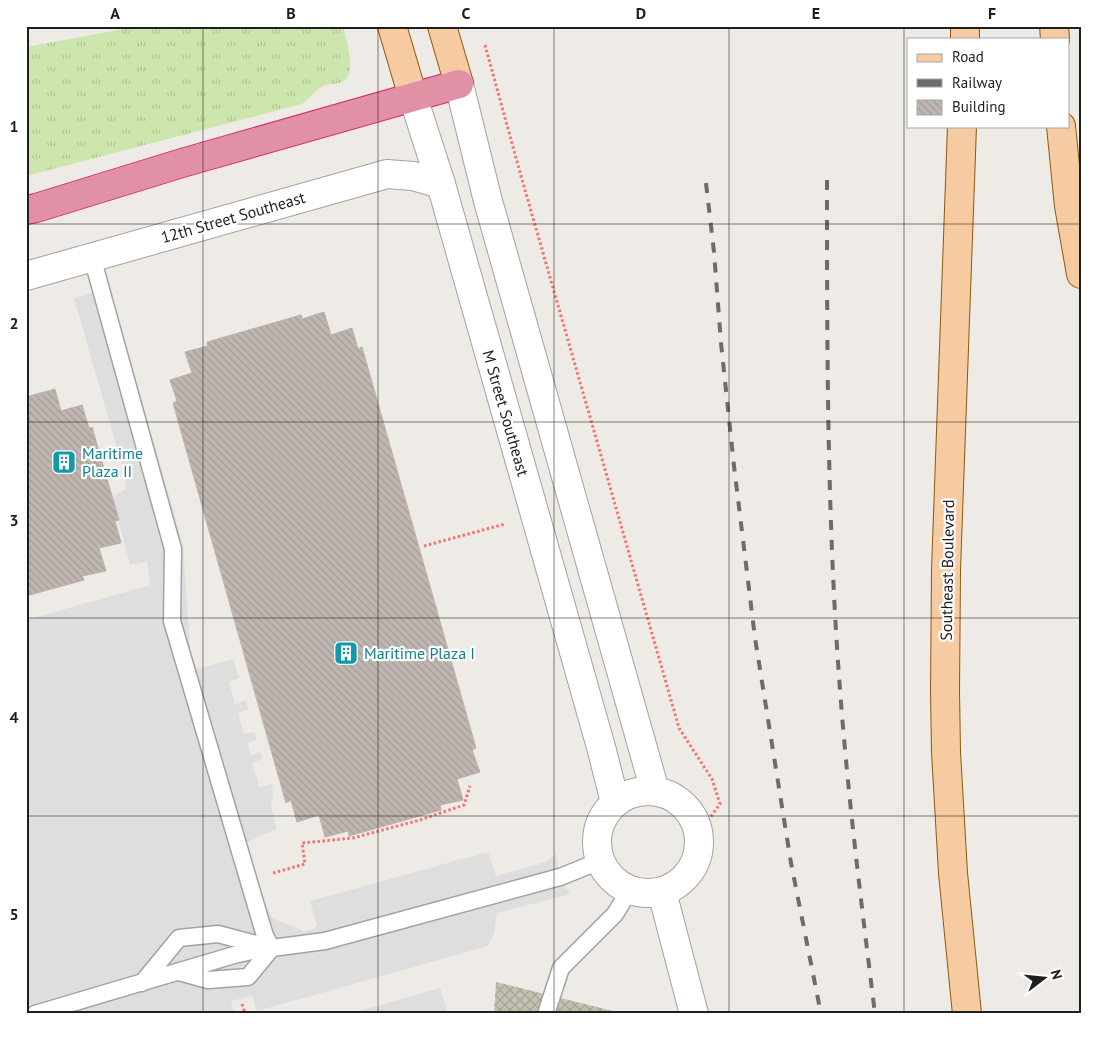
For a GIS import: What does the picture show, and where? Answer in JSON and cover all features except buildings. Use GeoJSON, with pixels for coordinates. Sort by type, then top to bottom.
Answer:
{"type":"FeatureCollection","features":[{"type":"Feature","properties":{"kind":"highway"},"geometry":{"type":"LineString","coordinates":[[26,210],[191,160],[459,84]]}},
{"type":"Feature","properties":{"kind":"main road","name":"M Street Southeast"},"geometry":{"type":"LineString","coordinates":[[392,26],[413,97]]}},
{"type":"Feature","properties":{"kind":"main road"},"geometry":{"type":"LineString","coordinates":[[442,26],[459,84]]}},
{"type":"Feature","properties":{"kind":"main road","name":"Southeast Boulevard"},"geometry":{"type":"LineString","coordinates":[[962,128],[946,570],[945,692],[952,864],[967,1014]]}},
{"type":"Feature","properties":{"kind":"main road"},"geometry":{"type":"LineString","coordinates":[[1061,128],[1070,206],[1081,274]]}},
{"type":"Feature","properties":{"kind":"street"},"geometry":{"type":"LineString","coordinates":[[459,84],[488,201],[655,791]]}},
{"type":"Feature","properties":{"kind":"street","name":"M Street Southeast"},"geometry":{"type":"LineString","coordinates":[[413,97],[441,184],[615,802]]}},
{"type":"Feature","properties":{"kind":"street","name":"12th Street Southeast"},"geometry":{"type":"LineString","coordinates":[[26,276],[386,174],[413,176],[441,184]]}},
{"type":"Feature","properties":{"kind":"street"},"geometry":{"type":"LineString","coordinates":[[641,791],[655,791],[671,795],[684,805],[693,818],[699,833],[699,848],[695,863],[687,876],[676,886],[662,892],[647,895],[618,884],[607,874],[600,861],[597,845],[598,829],[604,814],[615,802],[627,795],[641,791]]}},
{"type":"Feature","properties":{"kind":"street"},"geometry":{"type":"LineString","coordinates":[[662,892],[694,1014]]}},
{"type":"Feature","properties":{"kind":"lane"},"geometry":{"type":"LineString","coordinates":[[92,257],[173,549],[172,621],[265,936],[272,948]]}},
{"type":"Feature","properties":{"kind":"lane"},"geometry":{"type":"LineString","coordinates":[[35,1014],[234,955],[265,948],[325,941],[560,877],[600,861]]}},
{"type":"Feature","properties":{"kind":"lane"},"geometry":{"type":"LineString","coordinates":[[546,1014],[561,968],[615,914],[630,890]]}},
{"type":"Feature","properties":{"kind":"lane"},"geometry":{"type":"LineString","coordinates":[[142,983],[179,938],[218,934],[272,948]]}},
{"type":"Feature","properties":{"kind":"lane"},"geometry":{"type":"LineString","coordinates":[[179,972],[208,980],[248,976],[272,948]]}},
{"type":"Feature","properties":{"kind":"path"},"geometry":{"type":"LineString","coordinates":[[485,45],[679,728],[712,778],[720,804],[699,833]]}},
{"type":"Feature","properties":{"kind":"path"},"geometry":{"type":"LineString","coordinates":[[424,546],[506,524]]}},
{"type":"Feature","properties":{"kind":"path"},"geometry":{"type":"LineString","coordinates":[[266,875],[305,864],[302,843],[353,838],[420,820],[464,805],[470,786]]}},
{"type":"Feature","properties":{"kind":"path"},"geometry":{"type":"LineString","coordinates":[[241,1001],[245,1014]]}},
{"type":"Feature","properties":{"kind":"shaded area"},"geometry":{"type":"Polygon","coordinates":[[[110,288],[183,545],[191,662],[198,669],[233,659],[239,678],[229,682],[235,704],[246,700],[248,709],[238,713],[244,734],[254,732],[257,740],[247,743],[251,755],[260,752],[262,759],[252,763],[260,788],[272,784],[271,807],[277,829],[245,843],[263,901],[273,918],[303,931],[314,929],[317,925],[310,901],[484,853],[489,854],[496,876],[546,862],[556,854],[560,877],[570,894],[497,913],[494,933],[488,946],[257,1011],[252,996],[231,1001],[234,1014],[26,1014],[26,620],[150,585],[147,562],[130,565],[118,520],[112,497],[125,490],[126,479],[74,298],[110,288]]]}},
{"type":"Feature","properties":{"kind":"shaded area"},"geometry":{"type":"Polygon","coordinates":[[[496,982],[625,1014],[494,1014],[496,982]]]}},
{"type":"Feature","properties":{"kind":"shaded area"},"geometry":{"type":"Polygon","coordinates":[[[440,988],[448,1014],[350,1014],[440,988]]]}},
{"type":"Feature","properties":{"kind":"green space"},"geometry":{"type":"Polygon","coordinates":[[[140,26],[343,26],[350,56],[349,72],[347,78],[342,82],[323,86],[302,104],[26,176],[26,47],[140,26]]]}},
{"type":"Feature","properties":{"kind":"railway"},"geometry":{"type":"LineString","coordinates":[[827,180],[829,428],[835,614],[850,803],[875,1014]]}},
{"type":"Feature","properties":{"kind":"railway"},"geometry":{"type":"LineString","coordinates":[[706,183],[734,466],[755,638],[791,863],[821,1014]]}},
{"type":"Feature","properties":{"kind":"place","name":"Maritime Plaza II"},"geometry":{"type":"Point","coordinates":[64,462]}},
{"type":"Feature","properties":{"kind":"place","name":"Maritime Plaza I"},"geometry":{"type":"Point","coordinates":[346,653]}}]}
